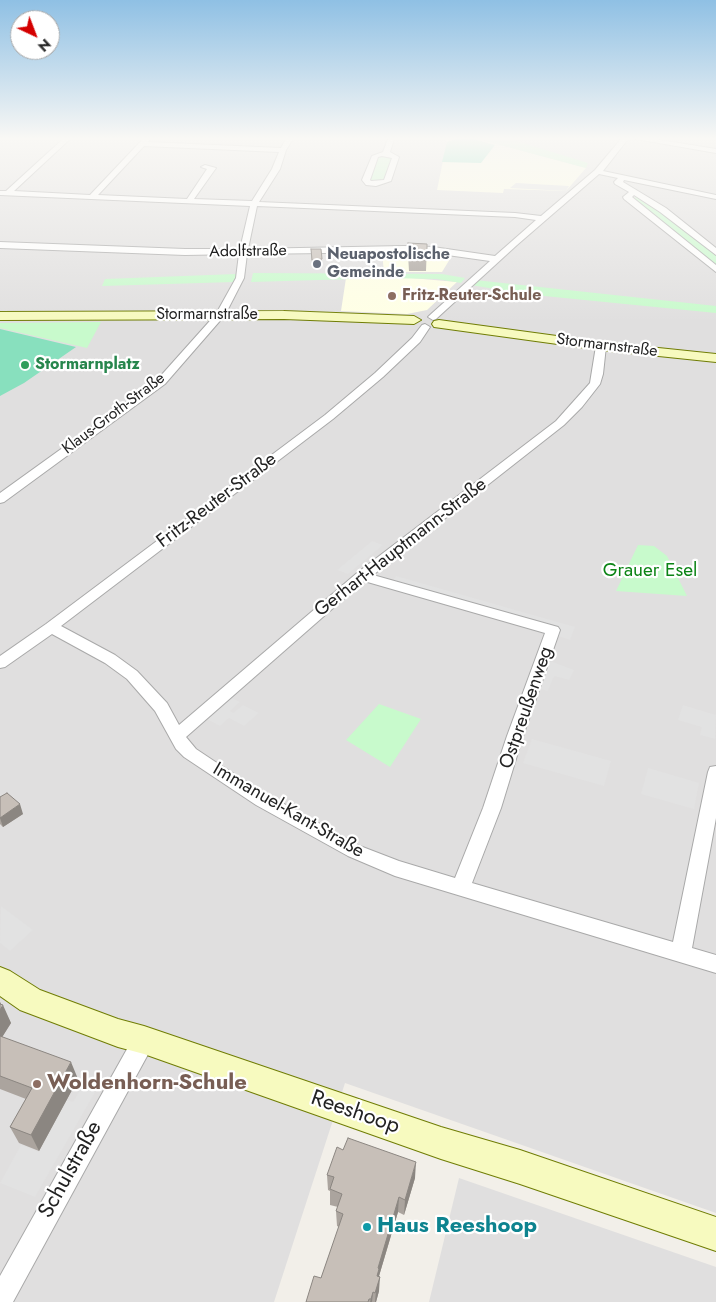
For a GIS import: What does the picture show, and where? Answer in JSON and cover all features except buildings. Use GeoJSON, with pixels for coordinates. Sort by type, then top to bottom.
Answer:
{"type":"FeatureCollection","features":[{"type":"Feature","properties":{"kind":"street"},"geometry":{"type":"LineString","coordinates":[[145,200],[254,204],[368,204],[515,215],[542,219]]}},
{"type":"Feature","properties":{"kind":"street","name":"Klaus-Groth-Straße"},"geometry":{"type":"LineString","coordinates":[[0,499],[161,382],[220,315],[240,278],[243,252],[257,200]]}},
{"type":"Feature","properties":{"kind":"street","name":"Fritz-Reuter-Straße"},"geometry":{"type":"LineString","coordinates":[[0,663],[51,627],[329,417],[379,375],[416,340],[428,322],[496,259],[565,200]]}},
{"type":"Feature","properties":{"kind":"street"},"geometry":{"type":"LineString","coordinates":[[630,200],[716,269]]}},
{"type":"Feature","properties":{"kind":"street"},"geometry":{"type":"LineString","coordinates":[[643,200],[682,224],[716,252]]}},
{"type":"Feature","properties":{"kind":"street"},"geometry":{"type":"LineString","coordinates":[[662,225],[682,224]]}},
{"type":"Feature","properties":{"kind":"street","name":"Adolfstraße"},"geometry":{"type":"LineString","coordinates":[[0,245],[152,252],[404,249],[433,250],[496,259]]}},
{"type":"Feature","properties":{"kind":"street"},"geometry":{"type":"LineString","coordinates":[[706,260],[716,259]]}},
{"type":"Feature","properties":{"kind":"street","name":"Stormarnstraße"},"geometry":{"type":"LineString","coordinates":[[0,316],[353,316],[428,322],[601,346],[716,358]]}},
{"type":"Feature","properties":{"kind":"street","name":"Gerhart-Hauptmann-Straße"},"geometry":{"type":"LineString","coordinates":[[177,736],[362,576],[560,424],[595,384],[601,346]]}},
{"type":"Feature","properties":{"kind":"street","name":"Ostpreußenweg"},"geometry":{"type":"LineString","coordinates":[[362,576],[553,630],[515,736],[492,808],[461,886]]}},
{"type":"Feature","properties":{"kind":"street","name":"Immanuel-Kant-Straße"},"geometry":{"type":"LineString","coordinates":[[51,627],[110,659],[132,675],[162,707],[177,736],[190,753],[214,770],[354,851],[395,868],[461,886],[716,964]]}},
{"type":"Feature","properties":{"kind":"street"},"geometry":{"type":"LineString","coordinates":[[681,953],[716,772]]}},
{"type":"Feature","properties":{"kind":"street","name":"Reeshoop"},"geometry":{"type":"LineString","coordinates":[[0,980],[30,1000],[118,1033],[144,1040],[432,1140],[716,1234]]}},
{"type":"Feature","properties":{"kind":"street","name":"Schulstraße"},"geometry":{"type":"LineString","coordinates":[[0,1301],[144,1040]]}},
{"type":"Feature","properties":{"kind":"shaded area"},"geometry":{"type":"Polygon","coordinates":[[[0,200],[716,200],[716,1213],[345,1083],[274,1302],[0,1302],[0,200]]]}},
{"type":"Feature","properties":{"kind":"shaded area"},"geometry":{"type":"Polygon","coordinates":[[[433,252],[453,254],[442,272],[384,272],[382,253],[433,252]]]}},
{"type":"Feature","properties":{"kind":"shaded area","name":"Fritz-Reuter-Schule"},"geometry":{"type":"Polygon","coordinates":[[[346,278],[411,278],[457,282],[427,310],[407,314],[341,311],[346,278]]]}},
{"type":"Feature","properties":{"kind":"shaded area"},"geometry":{"type":"Polygon","coordinates":[[[372,541],[383,545],[348,574],[337,570],[372,541]]]}},
{"type":"Feature","properties":{"kind":"shaded area"},"geometry":{"type":"Polygon","coordinates":[[[396,576],[575,627],[570,640],[392,581],[396,576]]]}},
{"type":"Feature","properties":{"kind":"shaded area"},"geometry":{"type":"Polygon","coordinates":[[[550,661],[574,670],[569,680],[554,676],[548,691],[537,688],[550,661]]]}},
{"type":"Feature","properties":{"kind":"shaded area"},"geometry":{"type":"Polygon","coordinates":[[[232,698],[240,702],[230,711],[233,713],[243,705],[259,713],[244,726],[229,718],[220,726],[207,719],[232,698]]]}},
{"type":"Feature","properties":{"kind":"shaded area"},"geometry":{"type":"Polygon","coordinates":[[[683,705],[716,715],[715,739],[700,735],[702,727],[678,720],[683,705]]]}},
{"type":"Feature","properties":{"kind":"shaded area"},"geometry":{"type":"Polygon","coordinates":[[[532,739],[611,761],[604,786],[523,763],[532,739]]]}},
{"type":"Feature","properties":{"kind":"shaded area"},"geometry":{"type":"Polygon","coordinates":[[[648,768],[699,783],[694,809],[641,794],[648,768]]]}},
{"type":"Feature","properties":{"kind":"shaded area"},"geometry":{"type":"Polygon","coordinates":[[[1,906],[33,930],[10,951],[0,943],[1,906]]]}},
{"type":"Feature","properties":{"kind":"shaded area","name":"Woldenhorn-Schule"},"geometry":{"type":"Polygon","coordinates":[[[89,1075],[102,1080],[35,1197],[0,1183],[21,1145],[39,1152],[67,1100],[73,1102],[89,1075]]]}},
{"type":"Feature","properties":{"kind":"shaded area"},"geometry":{"type":"Polygon","coordinates":[[[459,1178],[716,1267],[716,1302],[429,1302],[459,1178]]]}},
{"type":"Feature","properties":{"kind":"green space"},"geometry":{"type":"Polygon","coordinates":[[[632,200],[644,200],[716,254],[716,267],[632,200]]]}},
{"type":"Feature","properties":{"kind":"green space"},"geometry":{"type":"Polygon","coordinates":[[[253,273],[442,274],[465,278],[461,283],[437,279],[387,278],[251,282],[253,273]]]}},
{"type":"Feature","properties":{"kind":"green space"},"geometry":{"type":"Polygon","coordinates":[[[236,274],[234,282],[102,286],[105,279],[236,274]]]}},
{"type":"Feature","properties":{"kind":"green space"},"geometry":{"type":"Polygon","coordinates":[[[475,280],[716,306],[716,313],[524,294],[471,285],[475,280]]]}},
{"type":"Feature","properties":{"kind":"green space"},"geometry":{"type":"Polygon","coordinates":[[[101,322],[87,348],[0,328],[0,323],[101,322]]]}},
{"type":"Feature","properties":{"kind":"green space","name":"Stormarnplatz"},"geometry":{"type":"Polygon","coordinates":[[[0,329],[76,347],[24,383],[0,396],[0,329]]]}},
{"type":"Feature","properties":{"kind":"green space","name":"Grauer Esel"},"geometry":{"type":"Polygon","coordinates":[[[638,545],[654,546],[667,556],[687,596],[616,591],[638,545]]]}},
{"type":"Feature","properties":{"kind":"green space"},"geometry":{"type":"Polygon","coordinates":[[[379,704],[421,719],[390,767],[346,740],[379,704]]]}},
{"type":"Feature","properties":{"kind":"place","name":"Neuapostolische Gemeinde"},"geometry":{"type":"Point","coordinates":[317,264]}},
{"type":"Feature","properties":{"kind":"place","name":"Fritz-Reuter-Schule"},"geometry":{"type":"Point","coordinates":[392,296]}},
{"type":"Feature","properties":{"kind":"place","name":"Stormarnplatz"},"geometry":{"type":"Point","coordinates":[25,365]}},
{"type":"Feature","properties":{"kind":"place","name":"Woldenhorn-Schule"},"geometry":{"type":"Point","coordinates":[37,1084]}},
{"type":"Feature","properties":{"kind":"place","name":"Haus Reeshoop"},"geometry":{"type":"Point","coordinates":[367,1227]}}]}
